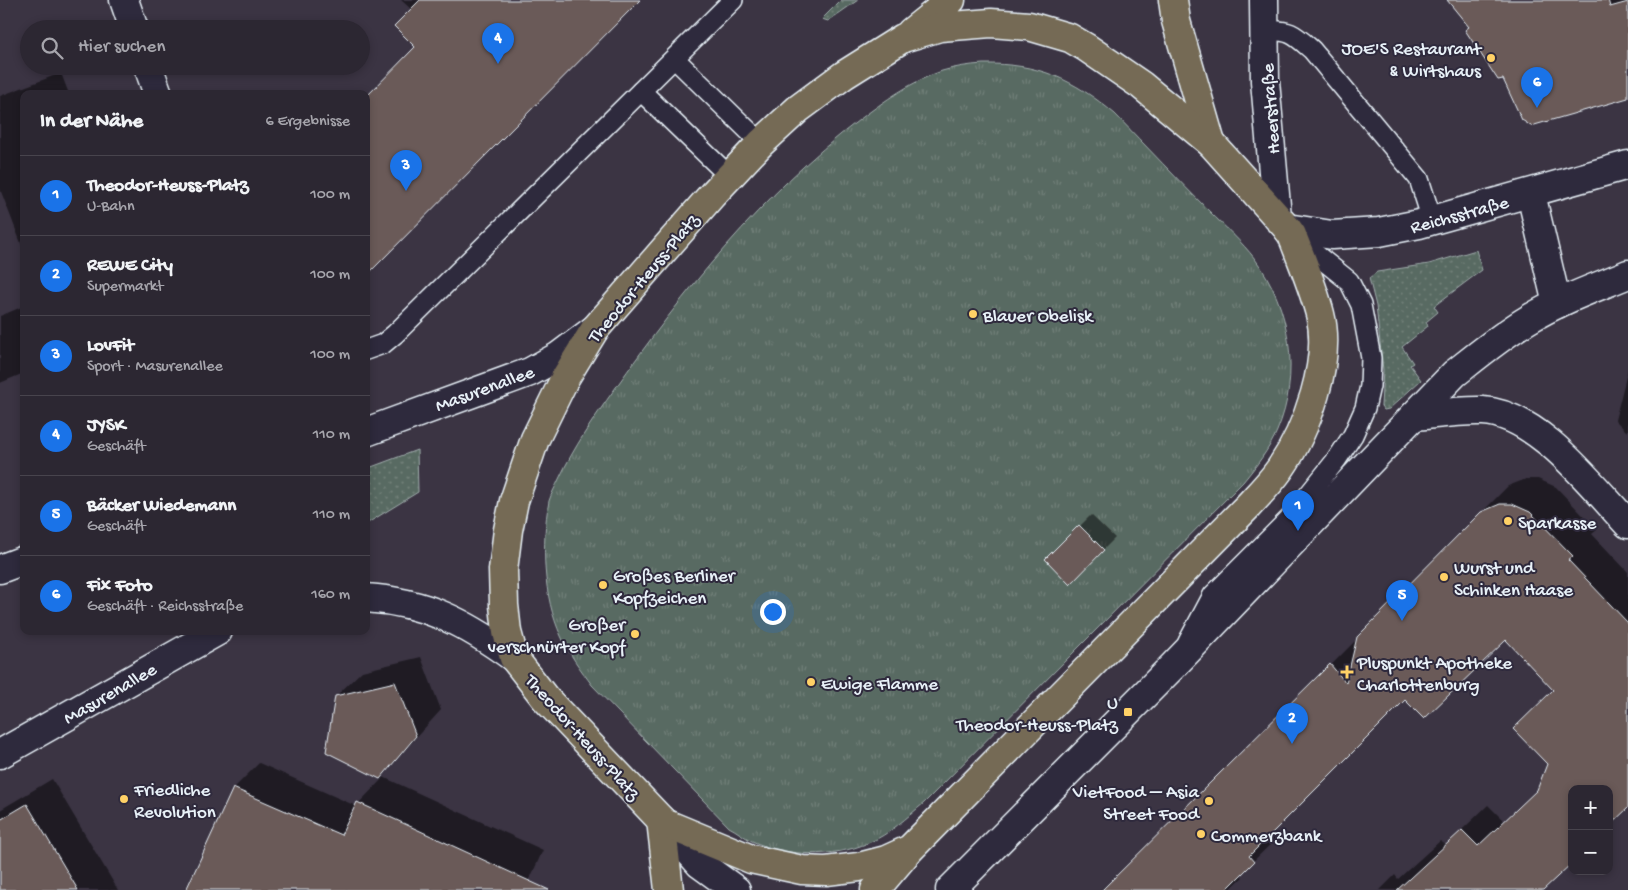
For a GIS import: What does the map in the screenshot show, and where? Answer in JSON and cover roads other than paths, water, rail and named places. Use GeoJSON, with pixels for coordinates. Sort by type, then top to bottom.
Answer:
{"type":"FeatureCollection","features":[{"type":"Feature","properties":{"kind":"main road"},"geometry":{"type":"LineString","coordinates":[[124,0],[131,20]]}},
{"type":"Feature","properties":{"kind":"main road"},"geometry":{"type":"LineString","coordinates":[[903,38],[951,0]]}},
{"type":"Feature","properties":{"kind":"main road"},"geometry":{"type":"LineString","coordinates":[[1173,0],[1176,21],[1211,143]]}},
{"type":"Feature","properties":{"kind":"main road","name":"Heerstraße"},"geometry":{"type":"LineString","coordinates":[[1264,0],[1266,31],[1265,81],[1285,227]]}},
{"type":"Feature","properties":{"kind":"main road","name":"Theodor-Heuss-Platz"},"geometry":{"type":"LineString","coordinates":[[736,890],[700,864],[662,821],[545,698],[514,658],[506,632],[503,570],[514,501],[535,439],[565,378],[594,329],[729,176],[798,109],[844,75],[903,38],[940,27],[991,24],[1029,26],[1070,38],[1104,58],[1141,85],[1211,143],[1285,227],[1320,315],[1322,355],[1318,386],[1307,417],[1280,469],[1248,506],[910,849],[875,890]]}},
{"type":"Feature","properties":{"kind":"main road"},"geometry":{"type":"LineString","coordinates":[[151,75],[157,90]]}},
{"type":"Feature","properties":{"kind":"main road","name":"Reichsstraße"},"geometry":{"type":"LineString","coordinates":[[1285,227],[1332,235],[1379,232],[1531,194],[1628,165]]}},
{"type":"Feature","properties":{"kind":"main road"},"geometry":{"type":"LineString","coordinates":[[1531,194],[1557,304]]}},
{"type":"Feature","properties":{"kind":"main road"},"geometry":{"type":"LineString","coordinates":[[1414,416],[1454,374],[1498,340],[1557,304],[1628,274]]}},
{"type":"Feature","properties":{"kind":"main road","name":"Masurenallee"},"geometry":{"type":"LineString","coordinates":[[370,431],[530,372],[559,356],[594,329]]}},
{"type":"Feature","properties":{"kind":"main road"},"geometry":{"type":"LineString","coordinates":[[1414,416],[1484,411],[1515,419],[1544,436],[1628,524]]}},
{"type":"Feature","properties":{"kind":"main road","name":"Theodor-Heuss-Platz"},"geometry":{"type":"LineString","coordinates":[[950,890],[1173,666],[1414,416]]}},
{"type":"Feature","properties":{"kind":"main road"},"geometry":{"type":"LineString","coordinates":[[0,569],[20,562]]}},
{"type":"Feature","properties":{"kind":"main road"},"geometry":{"type":"LineString","coordinates":[[370,598],[398,601],[440,613],[484,636],[514,658]]}},
{"type":"Feature","properties":{"kind":"main road","name":"Masurenallee"},"geometry":{"type":"LineString","coordinates":[[0,754],[211,635]]}},
{"type":"Feature","properties":{"kind":"main road"},"geometry":{"type":"LineString","coordinates":[[662,821],[669,890]]}},
{"type":"Feature","properties":{"kind":"main road","name":"Theodor-Heuss-Platz"},"geometry":{"type":"LineString","coordinates":[[662,821],[751,859],[802,870],[826,871],[859,867],[886,860],[910,849]]}},
{"type":"Feature","properties":{"kind":"lane"},"geometry":{"type":"LineString","coordinates":[[370,349],[383,344],[395,334],[733,0]]}},
{"type":"Feature","properties":{"kind":"lane"},"geometry":{"type":"LineString","coordinates":[[1266,31],[1284,30],[1296,36],[1312,50],[1419,179],[1432,220]]}},
{"type":"Feature","properties":{"kind":"lane"},"geometry":{"type":"LineString","coordinates":[[675,59],[761,143]]}},
{"type":"Feature","properties":{"kind":"lane"},"geometry":{"type":"LineString","coordinates":[[641,91],[729,176]]}},
{"type":"Feature","properties":{"kind":"lane","name":"Theodor-Heuss-Platz"},"geometry":{"type":"LineString","coordinates":[[1173,666],[1212,594],[1289,519],[1337,459],[1353,435],[1365,408],[1370,386],[1371,358],[1361,305],[1349,281],[1285,227]]}},
{"type":"Feature","properties":{"kind":"place","name":"JOE'S Restaurant & Wirtshaus"},"geometry":{"type":"Point","coordinates":[1491,58]}},
{"type":"Feature","properties":{"kind":"place","name":"JYSK"},"geometry":{"type":"Point","coordinates":[498,64]}},
{"type":"Feature","properties":{"kind":"place","name":"Fix Foto"},"geometry":{"type":"Point","coordinates":[1537,108]}},
{"type":"Feature","properties":{"kind":"place","name":"LovFit"},"geometry":{"type":"Point","coordinates":[406,191]}},
{"type":"Feature","properties":{"kind":"place","name":"Blauer Obelisk"},"geometry":{"type":"Point","coordinates":[973,314]}},
{"type":"Feature","properties":{"kind":"place","name":"Sparkasse"},"geometry":{"type":"Point","coordinates":[1508,521]}},
{"type":"Feature","properties":{"kind":"place","name":"Theodor-Heuss-Platz"},"geometry":{"type":"Point","coordinates":[1298,531]}},
{"type":"Feature","properties":{"kind":"place","name":"Wurst und Schinken Haase"},"geometry":{"type":"Point","coordinates":[1444,577]}},
{"type":"Feature","properties":{"kind":"place","name":"Großes Berliner Kopfzeichen"},"geometry":{"type":"Point","coordinates":[603,585]}},
{"type":"Feature","properties":{"kind":"place","name":"Bäcker Wiedemann"},"geometry":{"type":"Point","coordinates":[1402,621]}},
{"type":"Feature","properties":{"kind":"place","name":"Großer verschnürter Kopf"},"geometry":{"type":"Point","coordinates":[635,634]}},
{"type":"Feature","properties":{"kind":"place","name":"Pluspunkt Apotheke Charlottenburg"},"geometry":{"type":"Point","coordinates":[1347,672]}},
{"type":"Feature","properties":{"kind":"place","name":"Ewige Flamme"},"geometry":{"type":"Point","coordinates":[811,682]}},
{"type":"Feature","properties":{"kind":"place","name":"U Theodor-Heuss-Platz"},"geometry":{"type":"Point","coordinates":[1128,712]}},
{"type":"Feature","properties":{"kind":"place","name":"REWE City"},"geometry":{"type":"Point","coordinates":[1292,744]}},
{"type":"Feature","properties":{"kind":"place","name":"Friedliche Revolution"},"geometry":{"type":"Point","coordinates":[124,799]}},
{"type":"Feature","properties":{"kind":"place","name":"VietFood – Asia Street Food"},"geometry":{"type":"Point","coordinates":[1209,801]}},
{"type":"Feature","properties":{"kind":"place","name":"Commerzbank"},"geometry":{"type":"Point","coordinates":[1201,834]}}]}
